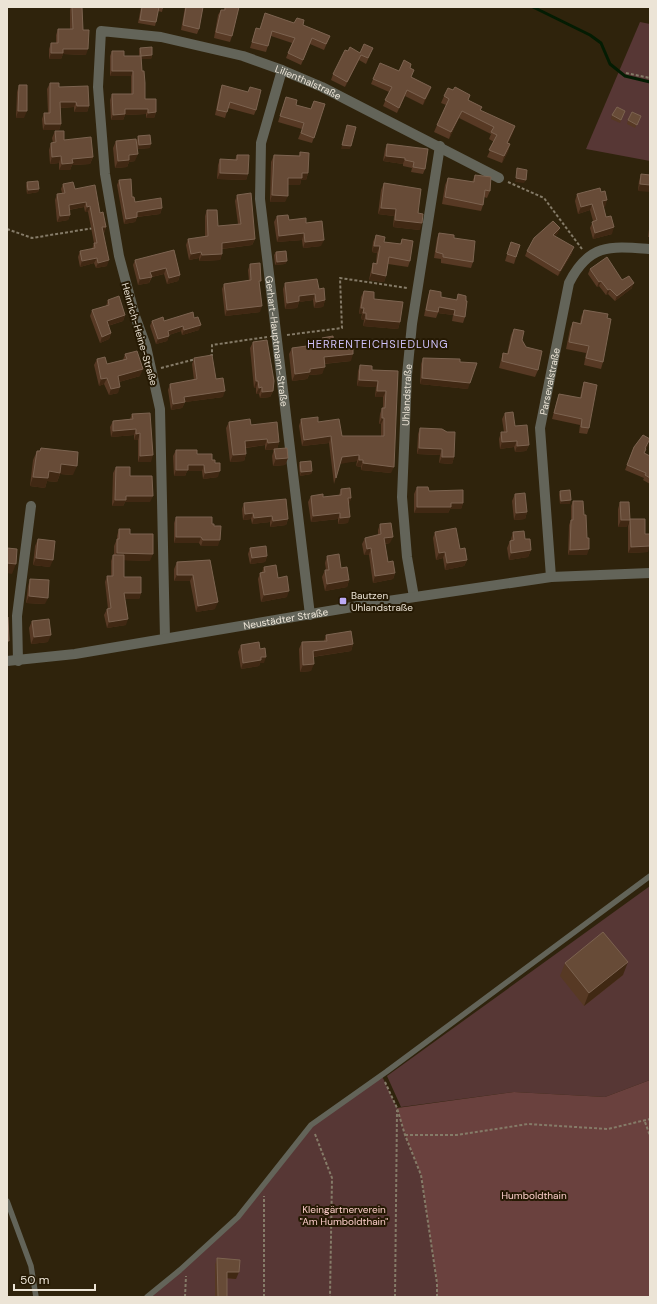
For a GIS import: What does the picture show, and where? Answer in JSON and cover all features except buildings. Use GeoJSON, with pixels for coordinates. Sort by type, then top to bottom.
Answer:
{"type":"FeatureCollection","features":[{"type":"Feature","properties":{"kind":"street","name":"Lilienthalstraße"},"geometry":{"type":"LineString","coordinates":[[101,31],[161,37],[243,56],[282,70],[322,87],[500,178]]}},
{"type":"Feature","properties":{"kind":"street","name":"Heinrich-Heine-Straße"},"geometry":{"type":"LineString","coordinates":[[101,31],[98,87],[104,174],[112,225],[135,316],[152,370],[160,409],[165,638]]}},
{"type":"Feature","properties":{"kind":"street","name":"Gerhart-Hauptmann-Straße"},"geometry":{"type":"LineString","coordinates":[[282,70],[261,143],[260,199],[310,615]]}},
{"type":"Feature","properties":{"kind":"street","name":"Uhlandstraße"},"geometry":{"type":"LineString","coordinates":[[414,597],[407,557],[402,497],[407,375],[412,324],[440,146]]}},
{"type":"Feature","properties":{"kind":"street","name":"Parsevalstraße"},"geometry":{"type":"LineString","coordinates":[[550,577],[540,428],[569,282],[576,268],[588,256],[615,246],[650,249]]}},
{"type":"Feature","properties":{"kind":"street"},"geometry":{"type":"LineString","coordinates":[[18,661],[17,616],[31,506]]}},
{"type":"Feature","properties":{"kind":"street","name":"Neustädter Straße"},"geometry":{"type":"LineString","coordinates":[[7,661],[75,654],[414,597],[550,577],[650,573]]}},
{"type":"Feature","properties":{"kind":"lane"},"geometry":{"type":"LineString","coordinates":[[147,1297],[238,1217],[311,1125],[382,1076],[650,876]]}},
{"type":"Feature","properties":{"kind":"lane"},"geometry":{"type":"LineString","coordinates":[[7,1201],[31,1266],[36,1297]]}},
{"type":"Feature","properties":{"kind":"path"},"geometry":{"type":"LineString","coordinates":[[626,73],[650,78]]}},
{"type":"Feature","properties":{"kind":"path"},"geometry":{"type":"LineString","coordinates":[[500,178],[544,198],[588,256]]}},
{"type":"Feature","properties":{"kind":"path"},"geometry":{"type":"LineString","coordinates":[[7,229],[32,238],[112,225]]}},
{"type":"Feature","properties":{"kind":"path"},"geometry":{"type":"LineString","coordinates":[[205,357],[212,355],[212,345],[342,328],[340,278],[418,290]]}},
{"type":"Feature","properties":{"kind":"path"},"geometry":{"type":"LineString","coordinates":[[152,370],[197,359]]}},
{"type":"Feature","properties":{"kind":"path"},"geometry":{"type":"LineString","coordinates":[[382,1076],[397,1108],[405,1135],[421,1174],[437,1283],[437,1297]]}},
{"type":"Feature","properties":{"kind":"path"},"geometry":{"type":"LineString","coordinates":[[395,1297],[397,1108]]}},
{"type":"Feature","properties":{"kind":"path"},"geometry":{"type":"LineString","coordinates":[[405,1135],[457,1135],[528,1124],[608,1129],[645,1122],[650,1119]]}},
{"type":"Feature","properties":{"kind":"path"},"geometry":{"type":"LineString","coordinates":[[645,1122],[650,1136]]}},
{"type":"Feature","properties":{"kind":"path"},"geometry":{"type":"LineString","coordinates":[[311,1125],[332,1178],[330,1297]]}},
{"type":"Feature","properties":{"kind":"path"},"geometry":{"type":"LineString","coordinates":[[264,1184],[264,1297]]}},
{"type":"Feature","properties":{"kind":"path"},"geometry":{"type":"LineString","coordinates":[[185,1297],[186,1264]]}},
{"type":"Feature","properties":{"kind":"green space"},"geometry":{"type":"Polygon","coordinates":[[[640,22],[650,24],[650,161],[586,149],[640,22]]]}},
{"type":"Feature","properties":{"kind":"green space"},"geometry":{"type":"Polygon","coordinates":[[[650,886],[650,1080],[605,1097],[514,1092],[401,1107],[387,1076],[650,886]]]}},
{"type":"Feature","properties":{"kind":"green space","name":"Kleingärtnerverein \"Am Humboldthain\""},"geometry":{"type":"Polygon","coordinates":[[[382,1076],[397,1108],[405,1135],[421,1175],[437,1283],[437,1297],[147,1297],[238,1217],[311,1125],[382,1076]]]}},
{"type":"Feature","properties":{"kind":"green space","name":"Humboldthain"},"geometry":{"type":"Polygon","coordinates":[[[650,1080],[650,1297],[437,1297],[437,1283],[421,1175],[405,1135],[397,1108],[514,1092],[605,1097],[650,1080]]]}},
{"type":"Feature","properties":{"kind":"waterway"},"geometry":{"type":"LineString","coordinates":[[533,7],[590,35],[601,43],[610,64],[625,76],[650,82]]}},
{"type":"Feature","properties":{"kind":"place","name":"Bautzen Uhlandstraße"},"geometry":{"type":"Point","coordinates":[343,601]}},
{"type":"Feature","properties":{"kind":"district","name":"HERRENTEICHSIEDLUNG"},"geometry":{"type":"Point","coordinates":[378,344]}}]}
